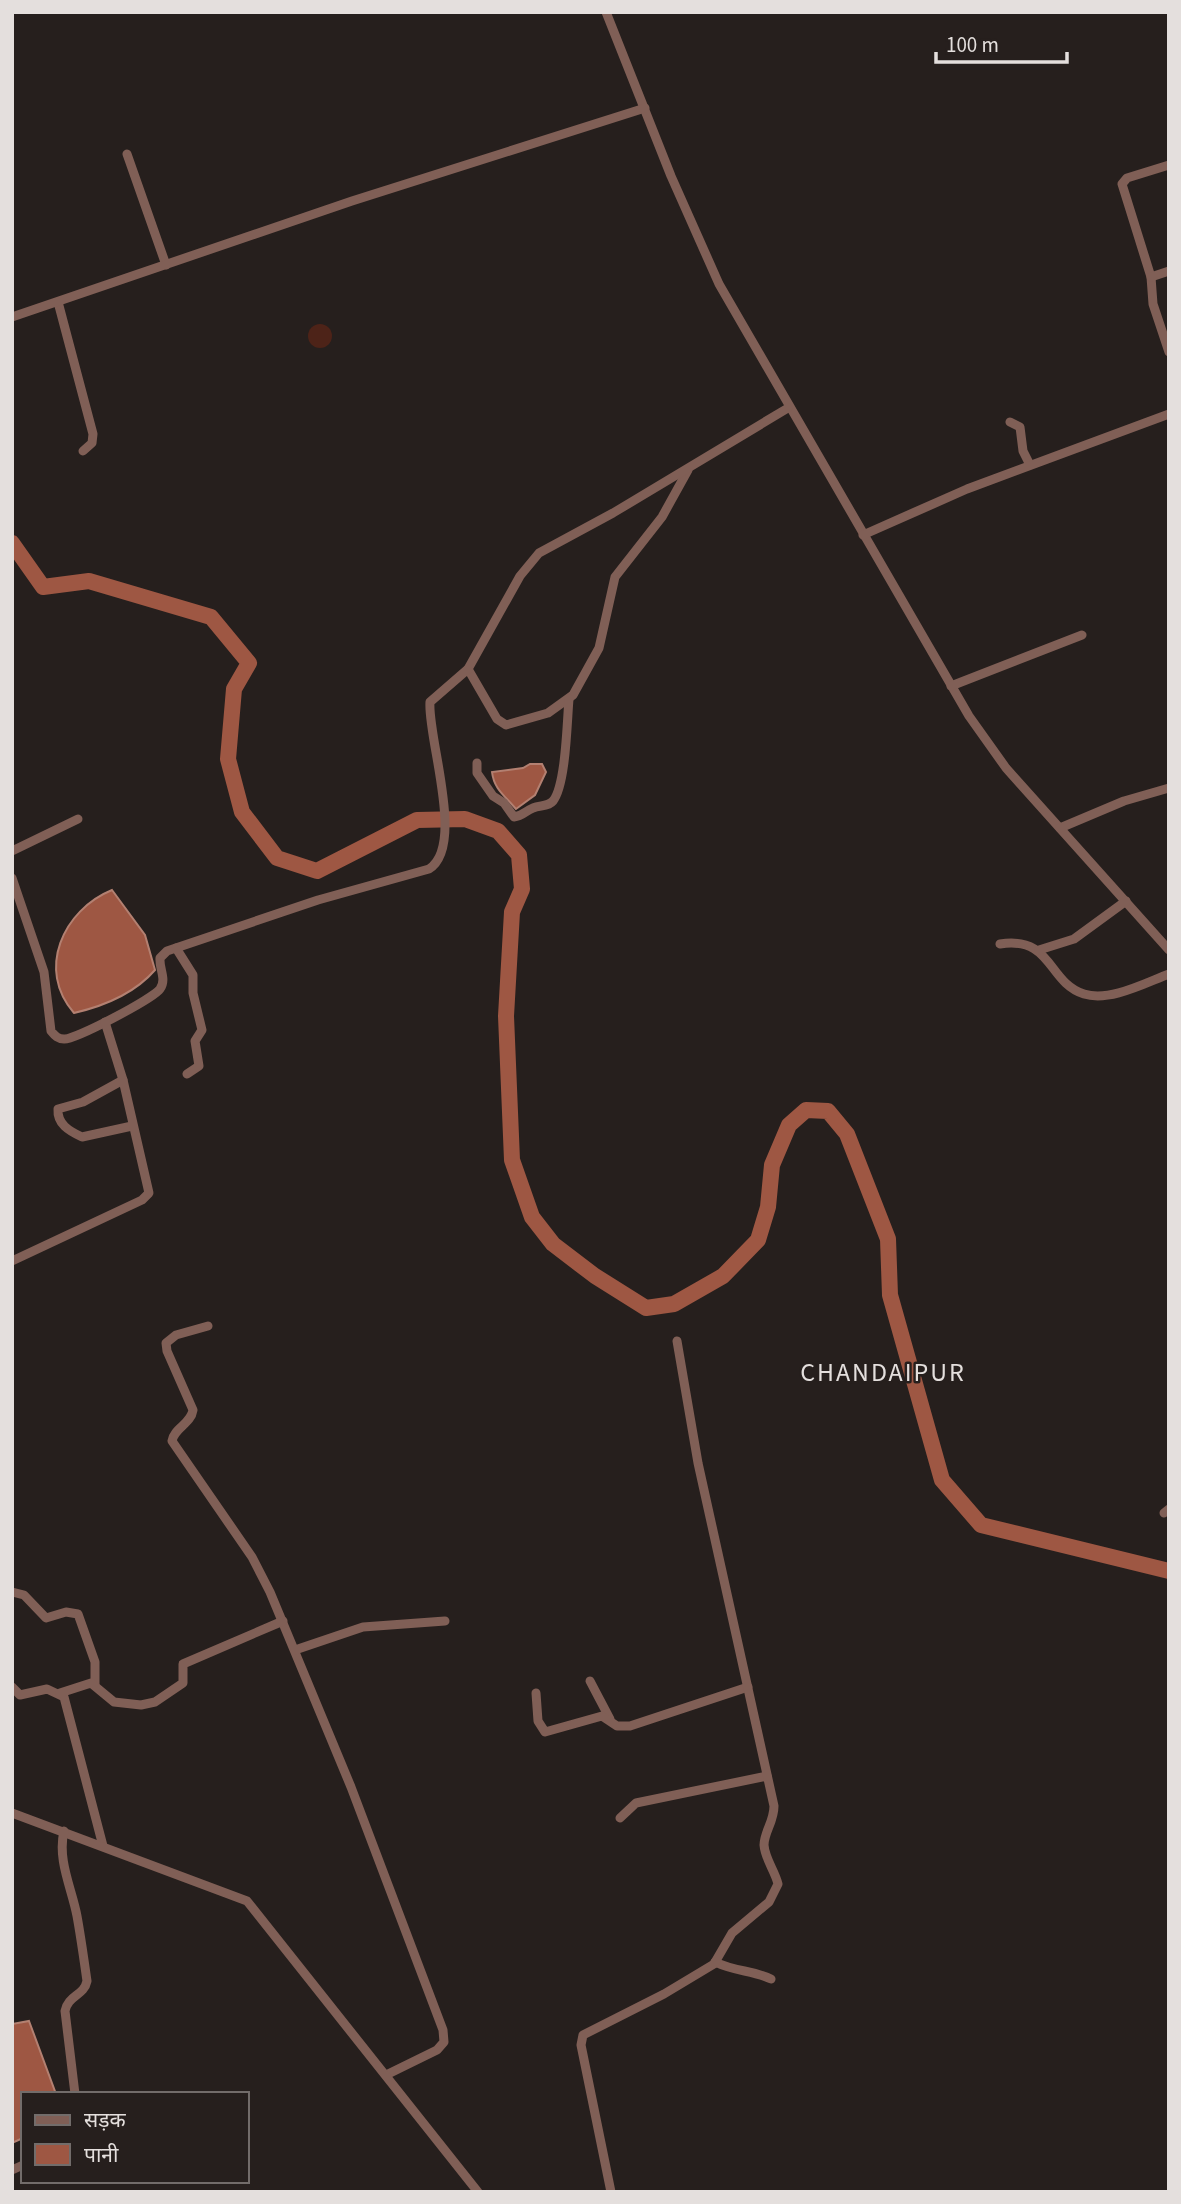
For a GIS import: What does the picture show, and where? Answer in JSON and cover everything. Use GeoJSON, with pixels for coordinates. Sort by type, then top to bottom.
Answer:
{"type":"FeatureCollection","features":[{"type":"Feature","properties":{"kind":"street"},"geometry":{"type":"LineString","coordinates":[[606,12],[700,246],[788,408],[951,686],[1006,768],[1126,901],[1165,940],[1169,950]]}},
{"type":"Feature","properties":{"kind":"street"},"geometry":{"type":"LineString","coordinates":[[12,317],[352,201],[645,108]]}},
{"type":"Feature","properties":{"kind":"street"},"geometry":{"type":"LineString","coordinates":[[127,154],[166,265]]}},
{"type":"Feature","properties":{"kind":"street"},"geometry":{"type":"LineString","coordinates":[[1169,165],[1127,178],[1122,184],[1151,277],[1153,304],[1169,352]]}},
{"type":"Feature","properties":{"kind":"street"},"geometry":{"type":"LineString","coordinates":[[1151,277],[1169,271]]}},
{"type":"Feature","properties":{"kind":"street"},"geometry":{"type":"LineString","coordinates":[[58,302],[93,434],[92,443],[83,451]]}},
{"type":"Feature","properties":{"kind":"street"},"geometry":{"type":"LineString","coordinates":[[12,878],[44,972],[49,1021],[55,1036],[60,1039],[73,1038],[158,993],[164,979],[160,958],[177,948],[318,900],[429,869],[441,855],[445,807],[430,702],[468,668],[520,576],[539,553],[788,408]]}},
{"type":"Feature","properties":{"kind":"street"},"geometry":{"type":"LineString","coordinates":[[863,536],[925,506],[1169,414]]}},
{"type":"Feature","properties":{"kind":"street"},"geometry":{"type":"LineString","coordinates":[[1010,422],[1016,422],[1020,427],[1023,450],[1030,465]]}},
{"type":"Feature","properties":{"kind":"street"},"geometry":{"type":"LineString","coordinates":[[477,763],[477,773],[493,796],[504,803],[514,817],[523,816],[533,807],[549,805],[555,799],[560,785],[569,699],[599,648],[615,578],[662,517],[689,468]]}},
{"type":"Feature","properties":{"kind":"street"},"geometry":{"type":"LineString","coordinates":[[951,686],[1083,635]]}},
{"type":"Feature","properties":{"kind":"street"},"geometry":{"type":"LineString","coordinates":[[468,668],[497,719],[506,725],[548,713],[569,699]]}},
{"type":"Feature","properties":{"kind":"street"},"geometry":{"type":"LineString","coordinates":[[1060,828],[1125,801],[1169,788]]}},
{"type":"Feature","properties":{"kind":"street"},"geometry":{"type":"LineString","coordinates":[[12,851],[78,820]]}},
{"type":"Feature","properties":{"kind":"street"},"geometry":{"type":"LineString","coordinates":[[1040,950],[1074,939],[1126,901]]}},
{"type":"Feature","properties":{"kind":"street"},"geometry":{"type":"LineString","coordinates":[[999,944],[1020,943],[1040,950],[1063,977],[1084,994],[1111,993],[1169,974]]}},
{"type":"Feature","properties":{"kind":"street"},"geometry":{"type":"LineString","coordinates":[[177,948],[193,975],[193,993],[202,1030],[195,1041],[199,1066],[187,1074]]}},
{"type":"Feature","properties":{"kind":"street"},"geometry":{"type":"LineString","coordinates":[[12,1261],[146,1197],[149,1187],[132,1126],[123,1080],[105,1022]]}},
{"type":"Feature","properties":{"kind":"street"},"geometry":{"type":"LineString","coordinates":[[123,1080],[83,1102],[58,1109],[57,1113],[65,1126],[82,1137],[132,1126]]}},
{"type":"Feature","properties":{"kind":"street"},"geometry":{"type":"LineString","coordinates":[[208,1326],[176,1335],[166,1343],[193,1410],[191,1418],[173,1435],[172,1441],[251,1557],[283,1621],[351,1787],[443,2030],[444,2042],[437,2050],[386,2075]]}},
{"type":"Feature","properties":{"kind":"street"},"geometry":{"type":"LineString","coordinates":[[611,2192],[581,2045],[583,2035],[664,1994],[715,1962],[732,1933],[769,1902],[776,1891],[776,1877],[764,1849],[774,1817],[767,1776],[698,1463],[677,1340]]}},
{"type":"Feature","properties":{"kind":"street"},"geometry":{"type":"LineString","coordinates":[[12,1592],[24,1595],[46,1618],[66,1612],[78,1614],[95,1662],[95,1685],[114,1702],[150,1704],[183,1682],[183,1664],[283,1621]]}},
{"type":"Feature","properties":{"kind":"street"},"geometry":{"type":"LineString","coordinates":[[295,1650],[363,1626],[445,1621]]}},
{"type":"Feature","properties":{"kind":"street"},"geometry":{"type":"LineString","coordinates":[[590,1681],[611,1721]]}},
{"type":"Feature","properties":{"kind":"street"},"geometry":{"type":"LineString","coordinates":[[12,1686],[20,1695],[47,1689],[60,1693],[95,1685]]}},
{"type":"Feature","properties":{"kind":"street"},"geometry":{"type":"LineString","coordinates":[[536,1693],[538,1721],[544,1731],[601,1716],[617,1726],[629,1726],[748,1687]]}},
{"type":"Feature","properties":{"kind":"street"},"geometry":{"type":"LineString","coordinates":[[60,1693],[103,1846]]}},
{"type":"Feature","properties":{"kind":"street"},"geometry":{"type":"LineString","coordinates":[[620,1818],[636,1803],[767,1776]]}},
{"type":"Feature","properties":{"kind":"street"},"geometry":{"type":"LineString","coordinates":[[12,1812],[62,1837],[103,1846],[247,1901],[478,2192]]}},
{"type":"Feature","properties":{"kind":"street"},"geometry":{"type":"LineString","coordinates":[[62,1837],[87,1981],[85,1988],[65,2008],[75,2092]]}},
{"type":"Feature","properties":{"kind":"street"},"geometry":{"type":"LineString","coordinates":[[715,1962],[733,1971],[757,1973],[771,1979]]}},
{"type":"Feature","properties":{"kind":"shaded area"},"geometry":{"type":"Polygon","coordinates":[[[320,324],[331,331],[332,336],[325,347],[320,348],[309,341],[308,336],[315,325],[320,324]]]}},
{"type":"Feature","properties":{"kind":"water"},"geometry":{"type":"Polygon","coordinates":[[[530,764],[542,764],[546,772],[535,795],[516,809],[497,787],[492,772],[523,768],[530,764]]]}},
{"type":"Feature","properties":{"kind":"water"},"geometry":{"type":"Polygon","coordinates":[[[112,890],[145,935],[155,970],[118,998],[74,1013],[63,996],[57,978],[56,960],[60,943],[68,926],[80,912],[95,899],[112,890]]]}},
{"type":"Feature","properties":{"kind":"water"},"geometry":{"type":"Polygon","coordinates":[[[29,2021],[55,2092],[21,2092],[21,2139],[12,2143],[12,2024],[29,2021]]]}},
{"type":"Feature","properties":{"kind":"waterway"},"geometry":{"type":"LineString","coordinates":[[12,543],[43,587],[89,581],[211,617],[249,663],[234,689],[228,759],[242,812],[277,858],[317,871],[417,820],[465,819],[498,831],[519,855],[522,889],[512,912],[506,1016],[512,1160],[532,1217],[553,1244],[595,1276],[646,1308],[674,1304],[723,1276],[758,1240],[768,1207],[772,1165],[789,1125],[806,1110],[828,1111],[847,1134],[888,1239],[890,1295],[942,1480],[981,1525],[1169,1571]]}},
{"type":"Feature","properties":{"kind":"district","name":"CHANDAIPUR"},"geometry":{"type":"Point","coordinates":[883,1372]}}]}
